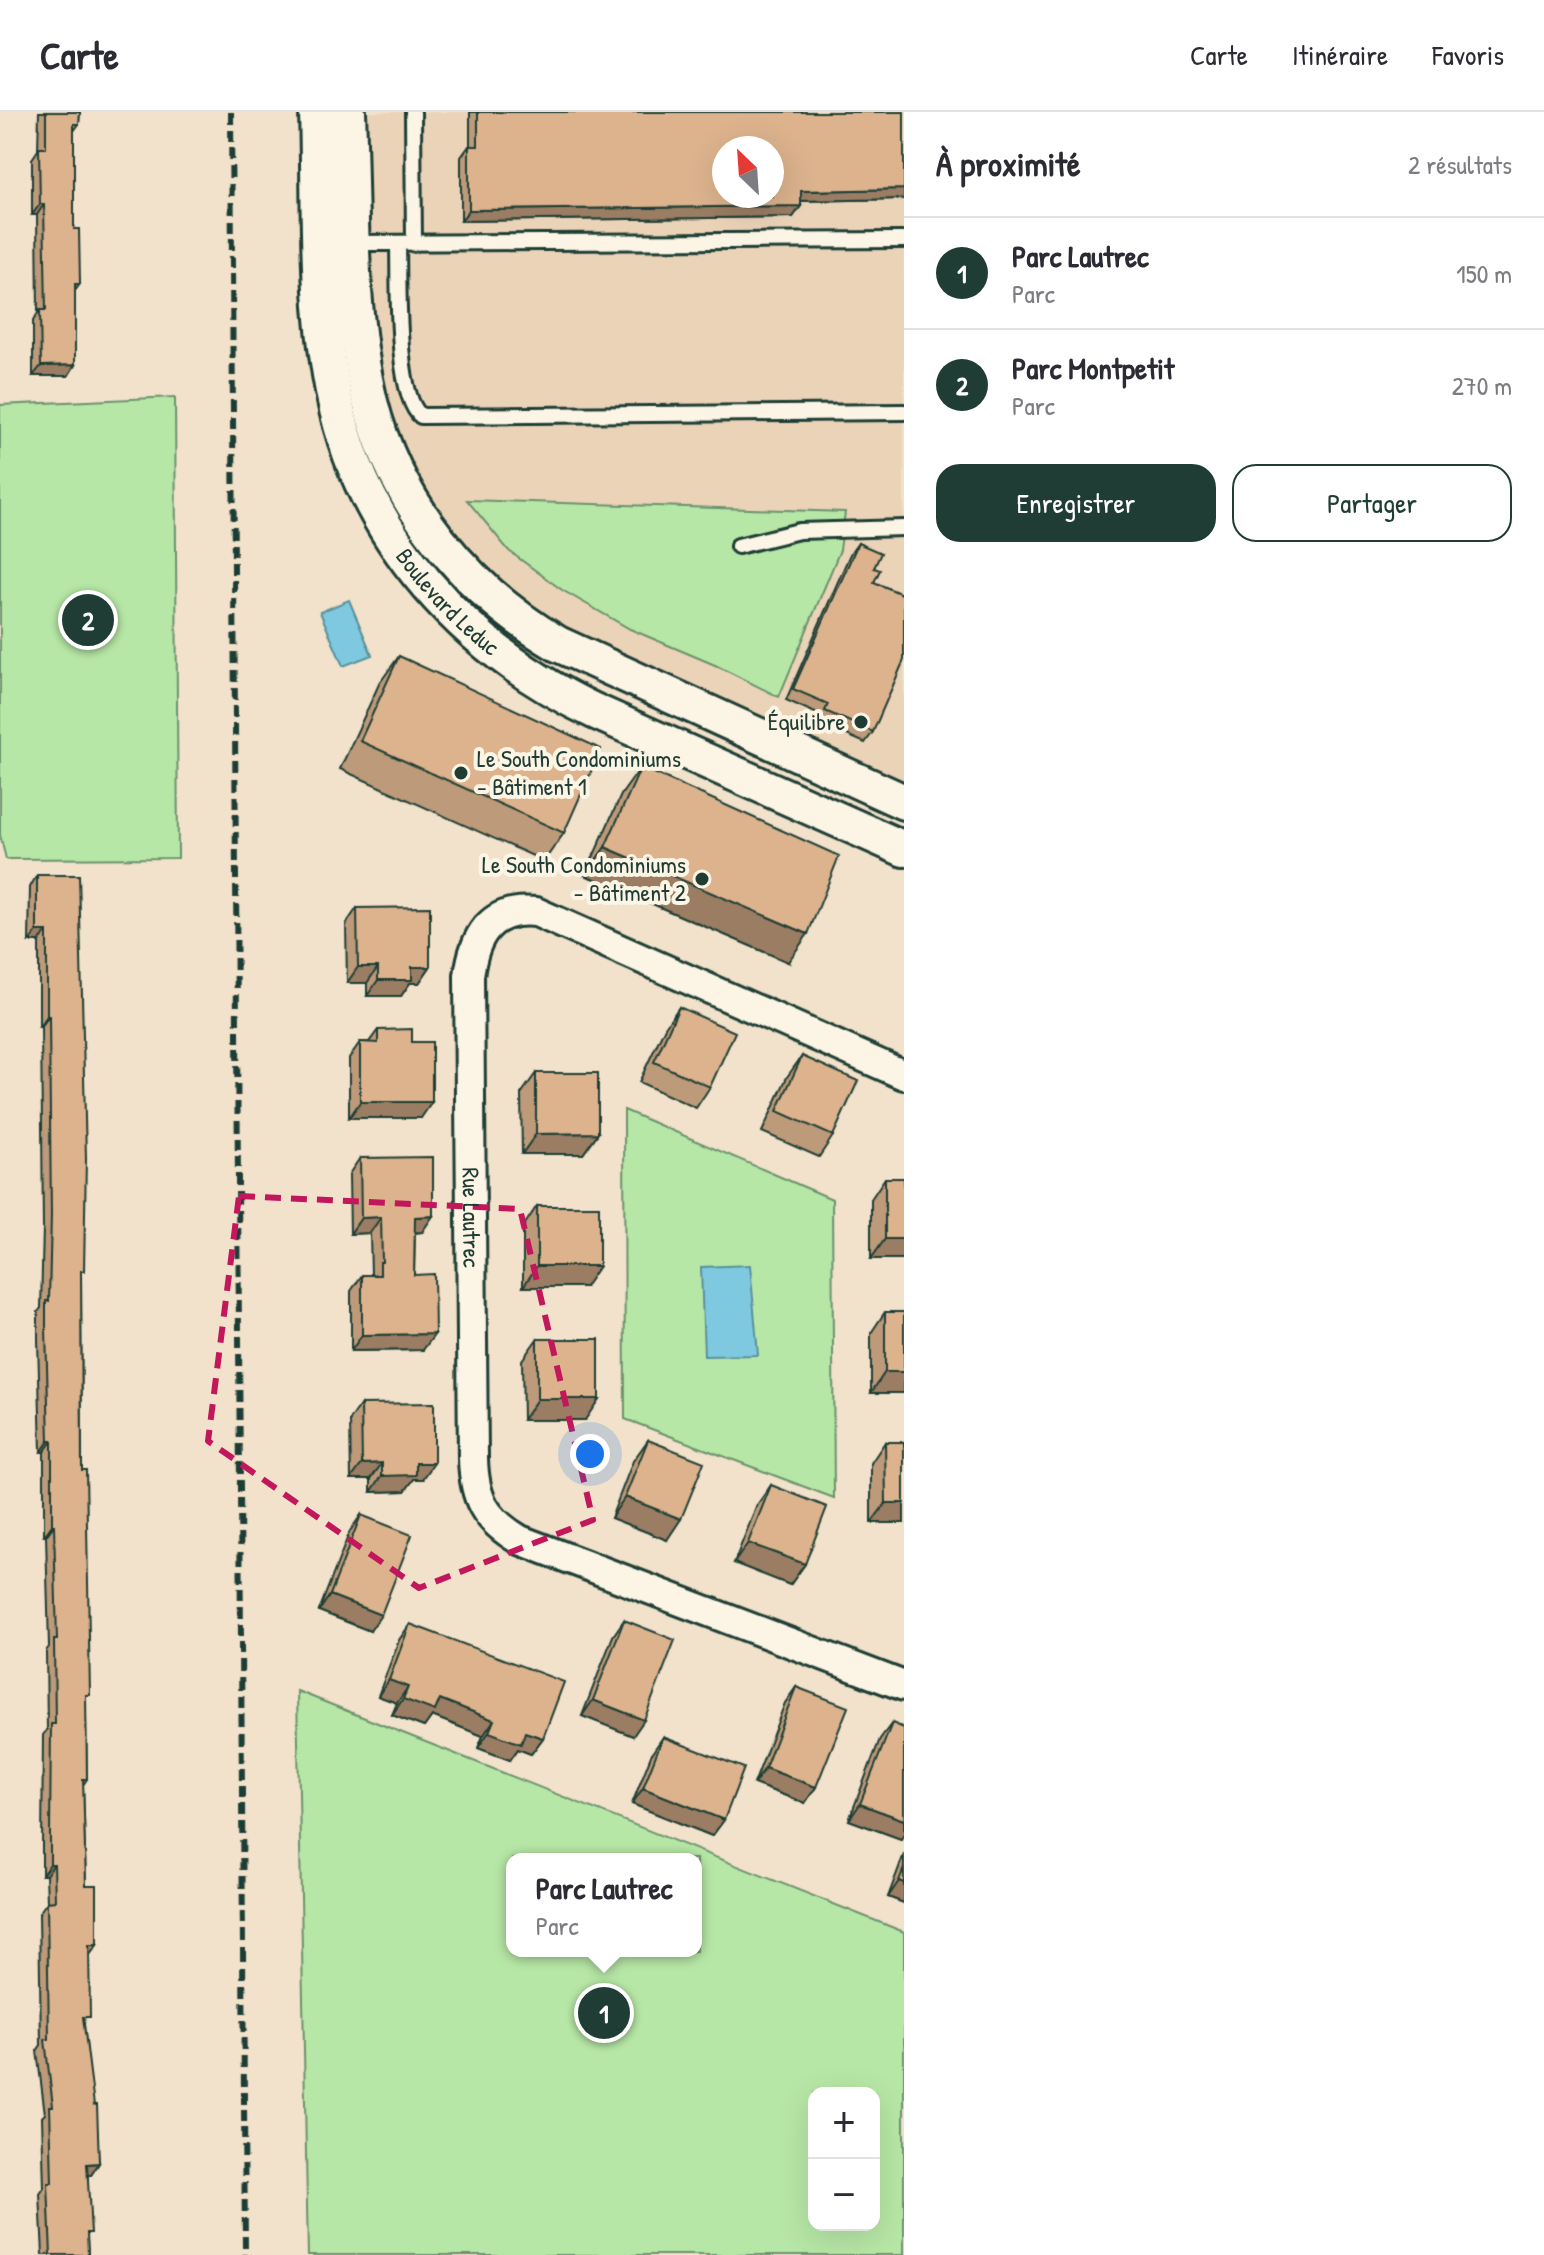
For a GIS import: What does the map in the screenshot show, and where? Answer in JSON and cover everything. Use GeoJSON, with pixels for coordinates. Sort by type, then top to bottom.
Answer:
{"type":"FeatureCollection","features":[{"type":"Feature","properties":{"kind":"street","name":"Boulevard Leduc"},"geometry":{"type":"LineString","coordinates":[[317,112],[323,303],[335,399],[365,488],[392,538],[427,586],[484,643],[551,689],[904,849]]}},
{"type":"Feature","properties":{"kind":"street","name":"Boulevard Leduc"},"geometry":{"type":"LineString","coordinates":[[348,112],[353,243],[362,361],[370,403],[382,440],[418,512],[445,549],[469,576],[507,610],[558,644],[904,802]]}},
{"type":"Feature","properties":{"kind":"street","name":"Rue Lautrec"},"geometry":{"type":"LineString","coordinates":[[904,1075],[536,912],[518,912],[501,917],[483,931],[475,945],[469,976],[473,1458],[475,1487],[483,1507],[497,1524],[520,1540],[904,1686]]}},
{"type":"Feature","properties":{"kind":"lane"},"geometry":{"type":"LineString","coordinates":[[413,112],[402,357],[411,398],[421,416],[904,412]]}},
{"type":"Feature","properties":{"kind":"lane"},"geometry":{"type":"LineString","coordinates":[[353,243],[904,240]]}},
{"type":"Feature","properties":{"kind":"lane"},"geometry":{"type":"LineString","coordinates":[[738,546],[799,531],[904,528]]}},
{"type":"Feature","properties":{"kind":"highlighted area"},"geometry":{"type":"Polygon","coordinates":[[[239,1196],[520,1209],[593,1520],[419,1588],[208,1441],[239,1196]]]}},
{"type":"Feature","properties":{"kind":"shaded area"},"geometry":{"type":"Polygon","coordinates":[[[363,112],[904,112],[904,785],[575,637],[551,622],[485,570],[448,527],[417,479],[389,416],[373,317],[363,112]]]}},
{"type":"Feature","properties":{"kind":"green space"},"geometry":{"type":"Polygon","coordinates":[[[175,397],[178,858],[6,859],[0,835],[0,405],[175,397]]]}},
{"type":"Feature","properties":{"kind":"green space"},"geometry":{"type":"Polygon","coordinates":[[[467,500],[845,512],[840,550],[779,697],[715,665],[630,629],[562,590],[509,551],[467,500]]]}},
{"type":"Feature","properties":{"kind":"green space"},"geometry":{"type":"Polygon","coordinates":[[[624,1110],[832,1199],[834,1498],[625,1419],[624,1110]]]}},
{"type":"Feature","properties":{"kind":"green space"},"geometry":{"type":"Polygon","coordinates":[[[297,1691],[904,1932],[904,2255],[308,2255],[297,1691]]]}},
{"type":"Feature","properties":{"kind":"water"},"geometry":{"type":"Polygon","coordinates":[[[349,600],[372,655],[343,666],[320,612],[349,600]]]}},
{"type":"Feature","properties":{"kind":"water"},"geometry":{"type":"Polygon","coordinates":[[[750,1265],[758,1355],[704,1356],[701,1267],[750,1265]]]}},
{"type":"Feature","properties":{"kind":"building"},"geometry":{"type":"Polygon","coordinates":[[[46,112],[80,112],[79,124],[74,124],[74,229],[79,229],[80,284],[75,284],[75,365],[41,366],[40,310],[46,310],[44,204],[40,204],[39,148],[46,148],[46,112]]]}},
{"type":"Feature","properties":{"kind":"building"},"geometry":{"type":"Polygon","coordinates":[[[478,112],[904,112],[904,189],[801,191],[801,206],[784,206],[784,136],[712,136],[712,207],[469,210],[469,146],[478,146],[478,112]]]}},
{"type":"Feature","properties":{"kind":"building"},"geometry":{"type":"Polygon","coordinates":[[[858,543],[881,553],[874,568],[880,570],[874,582],[904,595],[904,660],[873,732],[825,711],[828,704],[793,689],[858,543]]]}},
{"type":"Feature","properties":{"kind":"building","name":"Le South Condominiums - Bâtiment 1"},"geometry":{"type":"Polygon","coordinates":[[[399,656],[601,749],[564,833],[360,741],[399,656]]]}},
{"type":"Feature","properties":{"kind":"building"},"geometry":{"type":"Polygon","coordinates":[[[641,767],[839,856],[808,934],[605,847],[641,767]]]}},
{"type":"Feature","properties":{"kind":"building"},"geometry":{"type":"Polygon","coordinates":[[[37,875],[79,875],[86,1158],[84,1271],[81,1271],[82,1470],[86,1470],[90,1695],[86,1695],[87,1779],[83,1779],[86,1885],[97,1885],[97,1945],[89,1945],[90,2017],[83,2017],[94,2105],[97,2105],[99,2163],[87,2164],[91,2233],[87,2233],[88,2255],[51,2255],[48,2183],[52,2183],[50,2106],[53,2106],[45,2040],[49,2039],[47,1902],[55,1901],[50,1836],[51,1724],[55,1724],[54,1640],[57,1640],[46,1329],[51,1215],[47,931],[37,931],[37,875]]]}},
{"type":"Feature","properties":{"kind":"building"},"geometry":{"type":"Polygon","coordinates":[[[430,907],[430,967],[412,967],[412,980],[378,980],[378,967],[358,967],[357,908],[430,907]]]}},
{"type":"Feature","properties":{"kind":"building"},"geometry":{"type":"Polygon","coordinates":[[[679,1007],[735,1032],[710,1087],[654,1062],[679,1007]]]}},
{"type":"Feature","properties":{"kind":"building"},"geometry":{"type":"Polygon","coordinates":[[[412,1029],[412,1042],[432,1042],[432,1102],[360,1102],[360,1042],[378,1043],[378,1030],[412,1029]]]}},
{"type":"Feature","properties":{"kind":"building"},"geometry":{"type":"Polygon","coordinates":[[[802,1056],[858,1081],[833,1136],[777,1111],[802,1056]]]}},
{"type":"Feature","properties":{"kind":"building"},"geometry":{"type":"Polygon","coordinates":[[[536,1073],[598,1073],[598,1133],[536,1134],[536,1073]]]}},
{"type":"Feature","properties":{"kind":"building"},"geometry":{"type":"Polygon","coordinates":[[[433,1157],[433,1216],[415,1217],[414,1275],[434,1274],[435,1334],[362,1335],[362,1275],[380,1275],[382,1262],[381,1217],[361,1218],[360,1158],[433,1157]]]}},
{"type":"Feature","properties":{"kind":"building"},"geometry":{"type":"Polygon","coordinates":[[[885,1178],[904,1178],[904,1239],[885,1239],[885,1178]]]}},
{"type":"Feature","properties":{"kind":"building"},"geometry":{"type":"Polygon","coordinates":[[[537,1206],[599,1206],[599,1266],[537,1266],[537,1206]]]}},
{"type":"Feature","properties":{"kind":"building"},"geometry":{"type":"Polygon","coordinates":[[[885,1312],[904,1312],[904,1372],[885,1372],[885,1312]]]}},
{"type":"Feature","properties":{"kind":"building"},"geometry":{"type":"Polygon","coordinates":[[[537,1339],[599,1339],[599,1399],[537,1399],[537,1339]]]}},
{"type":"Feature","properties":{"kind":"building"},"geometry":{"type":"Polygon","coordinates":[[[434,1403],[434,1463],[416,1463],[416,1475],[382,1476],[382,1463],[362,1464],[361,1404],[434,1403]]]}},
{"type":"Feature","properties":{"kind":"building"},"geometry":{"type":"Polygon","coordinates":[[[648,1440],[704,1462],[681,1519],[625,1497],[648,1440]]]}},
{"type":"Feature","properties":{"kind":"building"},"geometry":{"type":"Polygon","coordinates":[[[885,1442],[904,1442],[904,1503],[886,1503],[885,1442]]]}},
{"type":"Feature","properties":{"kind":"building"},"geometry":{"type":"Polygon","coordinates":[[[771,1485],[827,1507],[805,1564],[748,1543],[771,1485]]]}},
{"type":"Feature","properties":{"kind":"building"},"geometry":{"type":"Polygon","coordinates":[[[361,1515],[412,1535],[381,1615],[330,1595],[361,1515]]]}},
{"type":"Feature","properties":{"kind":"building"},"geometry":{"type":"Polygon","coordinates":[[[624,1620],[675,1640],[644,1720],[593,1700],[624,1620]]]}},
{"type":"Feature","properties":{"kind":"building"},"geometry":{"type":"Polygon","coordinates":[[[410,1624],[564,1682],[543,1738],[525,1732],[521,1744],[489,1732],[494,1720],[440,1699],[435,1711],[403,1699],[408,1687],[389,1680],[410,1624]]]}},
{"type":"Feature","properties":{"kind":"building"},"geometry":{"type":"Polygon","coordinates":[[[796,1687],[848,1707],[816,1787],[765,1768],[796,1687]]]}},
{"type":"Feature","properties":{"kind":"building"},"geometry":{"type":"Polygon","coordinates":[[[892,1723],[904,1728],[904,1820],[860,1804],[892,1723]]]}},
{"type":"Feature","properties":{"kind":"building"},"geometry":{"type":"Polygon","coordinates":[[[663,1737],[744,1768],[724,1820],[643,1788],[663,1737]]]}},
{"type":"Feature","properties":{"kind":"railway"},"geometry":{"type":"LineString","coordinates":[[231,112],[245,2255]]}},
{"type":"Feature","properties":{"kind":"place","name":"Parc Montpetit"},"geometry":{"type":"Point","coordinates":[88,620]}},
{"type":"Feature","properties":{"kind":"place","name":"Équilibre"},"geometry":{"type":"Point","coordinates":[861,722]}},
{"type":"Feature","properties":{"kind":"place","name":"Le South Condominiums - Bâtiment 1"},"geometry":{"type":"Point","coordinates":[461,773]}},
{"type":"Feature","properties":{"kind":"place","name":"Le South Condominiums - Bâtiment 2"},"geometry":{"type":"Point","coordinates":[702,879]}},
{"type":"Feature","properties":{"kind":"place","name":"Parc Lautrec"},"geometry":{"type":"Point","coordinates":[604,2013]}}]}
